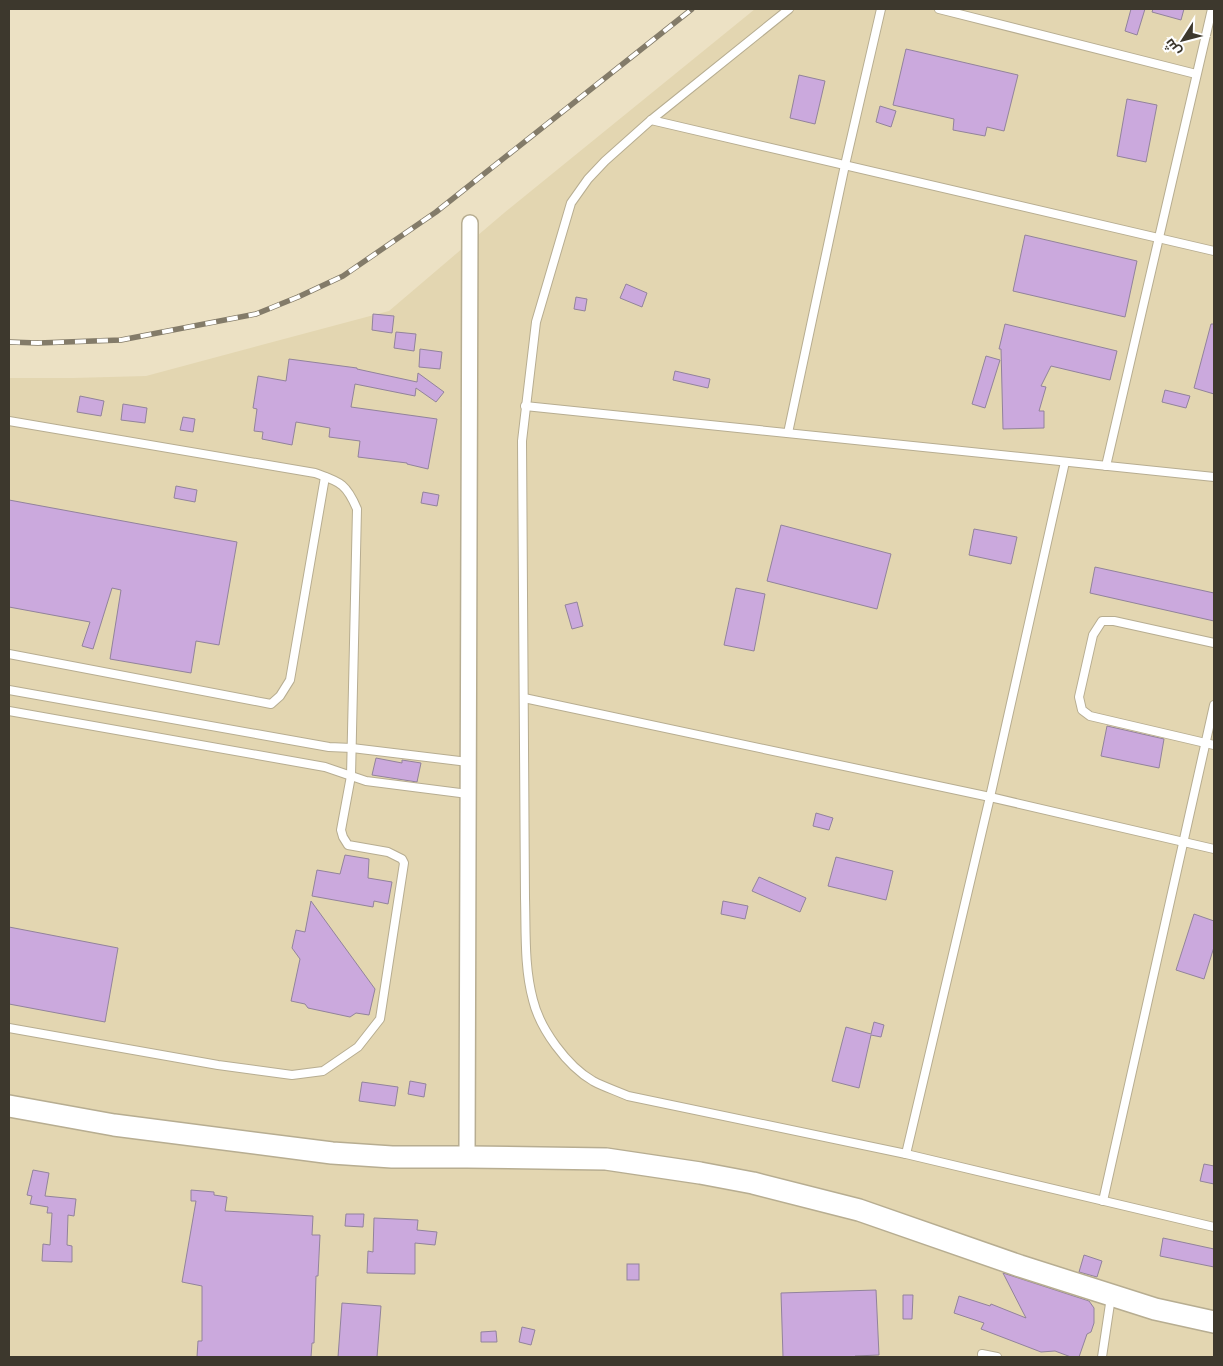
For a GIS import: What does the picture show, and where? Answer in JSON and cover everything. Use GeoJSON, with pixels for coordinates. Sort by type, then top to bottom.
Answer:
{"type":"FeatureCollection","features":[{"type":"Feature","properties":{"kind":"main road"},"geometry":{"type":"LineString","coordinates":[[9,1106],[114,1126],[332,1153],[392,1157],[606,1159],[652,1165],[752,1183],[859,1210],[1020,1266],[1154,1309],[1214,1322]]}},
{"type":"Feature","properties":{"kind":"street"},"geometry":{"type":"LineString","coordinates":[[467,1157],[470,223]]}},
{"type":"Feature","properties":{"kind":"lane"},"geometry":{"type":"LineString","coordinates":[[789,9],[651,120],[588,178],[571,203],[536,322],[522,441],[527,963],[533,1001],[548,1034],[567,1060],[593,1081],[628,1096],[906,1154],[1214,1227]]}},
{"type":"Feature","properties":{"kind":"lane"},"geometry":{"type":"LineString","coordinates":[[788,433],[845,165],[881,9]]}},
{"type":"Feature","properties":{"kind":"lane"},"geometry":{"type":"LineString","coordinates":[[939,9],[1196,74]]}},
{"type":"Feature","properties":{"kind":"lane"},"geometry":{"type":"LineString","coordinates":[[1106,466],[1212,9]]}},
{"type":"Feature","properties":{"kind":"lane"},"geometry":{"type":"LineString","coordinates":[[651,120],[1214,251]]}},
{"type":"Feature","properties":{"kind":"lane"},"geometry":{"type":"LineString","coordinates":[[525,406],[1214,477]]}},
{"type":"Feature","properties":{"kind":"lane"},"geometry":{"type":"LineString","coordinates":[[9,421],[315,473],[340,483],[350,492],[357,509],[352,748],[351,776],[342,837],[348,845],[388,852],[402,859],[404,863],[380,1019],[358,1047],[323,1071],[292,1075],[218,1065],[9,1028]]}},
{"type":"Feature","properties":{"kind":"lane"},"geometry":{"type":"LineString","coordinates":[[906,1154],[990,797],[1065,462]]}},
{"type":"Feature","properties":{"kind":"lane"},"geometry":{"type":"LineString","coordinates":[[9,654],[271,704],[280,696],[290,680],[326,477]]}},
{"type":"Feature","properties":{"kind":"lane"},"geometry":{"type":"LineString","coordinates":[[1214,643],[1114,621],[1102,621],[1092,635],[1079,697],[1082,710],[1090,716],[1214,745]]}},
{"type":"Feature","properties":{"kind":"lane"},"geometry":{"type":"LineString","coordinates":[[9,690],[329,747],[468,762]]}},
{"type":"Feature","properties":{"kind":"lane"},"geometry":{"type":"LineString","coordinates":[[524,698],[990,797],[1214,849]]}},
{"type":"Feature","properties":{"kind":"lane"},"geometry":{"type":"LineString","coordinates":[[1104,1201],[1214,705]]}},
{"type":"Feature","properties":{"kind":"lane"},"geometry":{"type":"LineString","coordinates":[[9,711],[325,767],[366,781],[468,794]]}},
{"type":"Feature","properties":{"kind":"lane"},"geometry":{"type":"LineString","coordinates":[[1102,1357],[1112,1295]]}},
{"type":"Feature","properties":{"kind":"lane"},"geometry":{"type":"LineString","coordinates":[[982,1354],[997,1357]]}},
{"type":"Feature","properties":{"kind":"shaded area"},"geometry":{"type":"Polygon","coordinates":[[[755,9],[1214,9],[1214,1357],[9,1357],[9,378],[146,376],[389,311],[504,213],[755,9]]]}},
{"type":"Feature","properties":{"kind":"building"},"geometry":{"type":"Polygon","coordinates":[[[1131,9],[1145,9],[1137,35],[1125,31],[1131,9]]]}},
{"type":"Feature","properties":{"kind":"building"},"geometry":{"type":"Polygon","coordinates":[[[1153,9],[1184,9],[1181,20],[1152,12],[1153,9]]]}},
{"type":"Feature","properties":{"kind":"building"},"geometry":{"type":"Polygon","coordinates":[[[906,49],[1018,75],[1004,131],[987,127],[985,136],[953,130],[954,119],[893,105],[906,49]]]}},
{"type":"Feature","properties":{"kind":"building"},"geometry":{"type":"Polygon","coordinates":[[[799,75],[825,81],[815,124],[790,118],[799,75]]]}},
{"type":"Feature","properties":{"kind":"building"},"geometry":{"type":"Polygon","coordinates":[[[1127,99],[1157,105],[1146,162],[1117,156],[1127,99]]]}},
{"type":"Feature","properties":{"kind":"building"},"geometry":{"type":"Polygon","coordinates":[[[880,106],[896,111],[891,127],[876,122],[880,106]]]}},
{"type":"Feature","properties":{"kind":"building"},"geometry":{"type":"Polygon","coordinates":[[[1025,235],[1137,261],[1125,317],[1013,291],[1025,235]]]}},
{"type":"Feature","properties":{"kind":"building"},"geometry":{"type":"Polygon","coordinates":[[[626,284],[647,293],[642,307],[620,298],[626,284]]]}},
{"type":"Feature","properties":{"kind":"building"},"geometry":{"type":"Polygon","coordinates":[[[576,297],[587,299],[585,311],[574,309],[576,297]]]}},
{"type":"Feature","properties":{"kind":"building"},"geometry":{"type":"Polygon","coordinates":[[[373,314],[394,316],[392,333],[372,330],[373,314]]]}},
{"type":"Feature","properties":{"kind":"building"},"geometry":{"type":"Polygon","coordinates":[[[1005,324],[1117,351],[1110,380],[1051,366],[1041,386],[1046,387],[1039,411],[1044,411],[1044,428],[1003,429],[1001,349],[999,349],[1005,324]]]}},
{"type":"Feature","properties":{"kind":"building"},"geometry":{"type":"Polygon","coordinates":[[[1211,324],[1214,324],[1214,394],[1194,388],[1211,324]]]}},
{"type":"Feature","properties":{"kind":"building"},"geometry":{"type":"Polygon","coordinates":[[[396,332],[416,334],[414,351],[394,348],[396,332]]]}},
{"type":"Feature","properties":{"kind":"building"},"geometry":{"type":"Polygon","coordinates":[[[420,349],[442,352],[440,369],[419,367],[420,349]]]}},
{"type":"Feature","properties":{"kind":"building"},"geometry":{"type":"Polygon","coordinates":[[[986,356],[1000,360],[985,408],[972,404],[986,356]]]}},
{"type":"Feature","properties":{"kind":"building"},"geometry":{"type":"Polygon","coordinates":[[[289,359],[357,368],[417,382],[418,373],[444,392],[436,402],[416,388],[415,396],[355,384],[351,407],[437,419],[428,469],[407,463],[358,457],[360,441],[329,437],[330,428],[296,422],[292,445],[262,439],[263,432],[254,431],[257,409],[253,408],[258,376],[286,381],[289,359]]]}},
{"type":"Feature","properties":{"kind":"building"},"geometry":{"type":"Polygon","coordinates":[[[675,371],[710,379],[708,388],[673,380],[675,371]]]}},
{"type":"Feature","properties":{"kind":"building"},"geometry":{"type":"Polygon","coordinates":[[[1165,390],[1190,396],[1186,408],[1162,402],[1165,390]]]}},
{"type":"Feature","properties":{"kind":"building"},"geometry":{"type":"Polygon","coordinates":[[[80,396],[104,401],[101,416],[77,412],[80,396]]]}},
{"type":"Feature","properties":{"kind":"building"},"geometry":{"type":"Polygon","coordinates":[[[123,404],[147,408],[145,423],[121,420],[123,404]]]}},
{"type":"Feature","properties":{"kind":"building"},"geometry":{"type":"Polygon","coordinates":[[[183,417],[195,419],[193,432],[180,430],[183,417]]]}},
{"type":"Feature","properties":{"kind":"building"},"geometry":{"type":"Polygon","coordinates":[[[176,486],[197,490],[195,502],[174,498],[176,486]]]}},
{"type":"Feature","properties":{"kind":"building"},"geometry":{"type":"Polygon","coordinates":[[[423,492],[439,495],[437,506],[421,503],[423,492]]]}},
{"type":"Feature","properties":{"kind":"building"},"geometry":{"type":"Polygon","coordinates":[[[9,500],[237,542],[219,645],[196,641],[191,673],[110,659],[121,590],[112,588],[93,649],[82,646],[90,622],[9,607],[9,500]]]}},
{"type":"Feature","properties":{"kind":"building"},"geometry":{"type":"Polygon","coordinates":[[[781,525],[891,554],[877,609],[767,581],[781,525]]]}},
{"type":"Feature","properties":{"kind":"building"},"geometry":{"type":"Polygon","coordinates":[[[974,529],[1017,537],[1011,564],[969,555],[974,529]]]}},
{"type":"Feature","properties":{"kind":"building"},"geometry":{"type":"Polygon","coordinates":[[[1095,567],[1214,593],[1214,621],[1090,593],[1095,567]]]}},
{"type":"Feature","properties":{"kind":"building"},"geometry":{"type":"Polygon","coordinates":[[[736,588],[765,594],[754,651],[724,645],[736,588]]]}},
{"type":"Feature","properties":{"kind":"building"},"geometry":{"type":"Polygon","coordinates":[[[577,602],[583,626],[572,629],[565,605],[577,602]]]}},
{"type":"Feature","properties":{"kind":"building"},"geometry":{"type":"Polygon","coordinates":[[[1107,726],[1164,739],[1159,768],[1101,756],[1107,726]]]}},
{"type":"Feature","properties":{"kind":"building"},"geometry":{"type":"Polygon","coordinates":[[[376,758],[402,763],[402,760],[421,763],[417,782],[372,775],[376,758]]]}},
{"type":"Feature","properties":{"kind":"building"},"geometry":{"type":"Polygon","coordinates":[[[816,813],[833,818],[829,830],[813,826],[816,813]]]}},
{"type":"Feature","properties":{"kind":"building"},"geometry":{"type":"Polygon","coordinates":[[[345,855],[369,859],[368,878],[392,882],[388,904],[374,901],[373,907],[312,896],[317,870],[340,874],[345,855]]]}},
{"type":"Feature","properties":{"kind":"building"},"geometry":{"type":"Polygon","coordinates":[[[836,857],[893,871],[886,900],[828,886],[836,857]]]}},
{"type":"Feature","properties":{"kind":"building"},"geometry":{"type":"Polygon","coordinates":[[[759,877],[806,898],[800,912],[752,891],[759,877]]]}},
{"type":"Feature","properties":{"kind":"building"},"geometry":{"type":"Polygon","coordinates":[[[311,901],[375,989],[369,1015],[356,1013],[350,1017],[308,1008],[305,1004],[291,1001],[300,959],[292,948],[296,930],[305,932],[311,901]]]}},
{"type":"Feature","properties":{"kind":"building"},"geometry":{"type":"Polygon","coordinates":[[[723,901],[748,906],[745,919],[721,914],[723,901]]]}},
{"type":"Feature","properties":{"kind":"building"},"geometry":{"type":"Polygon","coordinates":[[[1194,914],[1214,921],[1214,947],[1204,979],[1176,970],[1194,914]]]}},
{"type":"Feature","properties":{"kind":"building"},"geometry":{"type":"Polygon","coordinates":[[[9,927],[118,948],[105,1022],[9,1004],[9,927]]]}},
{"type":"Feature","properties":{"kind":"building"},"geometry":{"type":"Polygon","coordinates":[[[874,1022],[884,1025],[881,1037],[871,1035],[859,1088],[832,1081],[846,1027],[871,1034],[874,1022]]]}},
{"type":"Feature","properties":{"kind":"building"},"geometry":{"type":"Polygon","coordinates":[[[410,1081],[426,1084],[424,1097],[408,1094],[410,1081]]]}},
{"type":"Feature","properties":{"kind":"building"},"geometry":{"type":"Polygon","coordinates":[[[362,1082],[398,1087],[395,1106],[359,1101],[362,1082]]]}},
{"type":"Feature","properties":{"kind":"building"},"geometry":{"type":"Polygon","coordinates":[[[1204,1164],[1214,1166],[1214,1184],[1200,1181],[1204,1164]]]}},
{"type":"Feature","properties":{"kind":"building"},"geometry":{"type":"Polygon","coordinates":[[[33,1170],[49,1173],[45,1196],[76,1199],[74,1216],[68,1215],[67,1245],[72,1246],[72,1262],[42,1261],[43,1244],[50,1245],[52,1213],[47,1213],[48,1207],[30,1204],[32,1196],[27,1195],[33,1170]]]}},
{"type":"Feature","properties":{"kind":"building"},"geometry":{"type":"Polygon","coordinates":[[[191,1190],[214,1192],[214,1195],[227,1197],[225,1211],[313,1216],[312,1235],[320,1235],[318,1276],[316,1276],[314,1343],[312,1343],[311,1357],[197,1357],[198,1341],[202,1341],[202,1286],[182,1282],[196,1201],[191,1201],[191,1190]]]}},
{"type":"Feature","properties":{"kind":"building"},"geometry":{"type":"Polygon","coordinates":[[[346,1214],[364,1214],[363,1227],[345,1226],[346,1214]]]}},
{"type":"Feature","properties":{"kind":"building"},"geometry":{"type":"Polygon","coordinates":[[[374,1218],[418,1220],[417,1230],[437,1232],[435,1245],[415,1243],[415,1274],[367,1273],[368,1251],[373,1252],[374,1218]]]}},
{"type":"Feature","properties":{"kind":"building"},"geometry":{"type":"Polygon","coordinates":[[[1163,1238],[1214,1249],[1214,1267],[1160,1256],[1163,1238]]]}},
{"type":"Feature","properties":{"kind":"building"},"geometry":{"type":"Polygon","coordinates":[[[1084,1255],[1102,1261],[1097,1277],[1079,1272],[1084,1255]]]}},
{"type":"Feature","properties":{"kind":"building"},"geometry":{"type":"Polygon","coordinates":[[[627,1264],[639,1264],[639,1280],[627,1280],[627,1264]]]}},
{"type":"Feature","properties":{"kind":"building"},"geometry":{"type":"Polygon","coordinates":[[[1003,1273],[1089,1301],[1094,1308],[1094,1323],[1091,1332],[1087,1334],[1079,1357],[1071,1357],[1055,1351],[1041,1352],[981,1329],[984,1323],[954,1313],[959,1296],[990,1306],[991,1304],[1026,1318],[1003,1273]]]}},
{"type":"Feature","properties":{"kind":"building"},"geometry":{"type":"Polygon","coordinates":[[[876,1290],[879,1355],[783,1357],[781,1293],[876,1290]]]}},
{"type":"Feature","properties":{"kind":"building"},"geometry":{"type":"Polygon","coordinates":[[[903,1295],[913,1295],[912,1319],[903,1319],[903,1295]]]}},
{"type":"Feature","properties":{"kind":"building"},"geometry":{"type":"Polygon","coordinates":[[[342,1303],[381,1306],[377,1357],[338,1357],[342,1303]]]}},
{"type":"Feature","properties":{"kind":"building"},"geometry":{"type":"Polygon","coordinates":[[[522,1327],[535,1330],[531,1345],[519,1342],[522,1327]]]}},
{"type":"Feature","properties":{"kind":"building"},"geometry":{"type":"Polygon","coordinates":[[[496,1331],[497,1342],[481,1342],[481,1332],[496,1331]]]}},
{"type":"Feature","properties":{"kind":"railway"},"geometry":{"type":"LineString","coordinates":[[9,342],[38,343],[121,340],[256,314],[343,276],[436,212],[692,9]]}}]}
